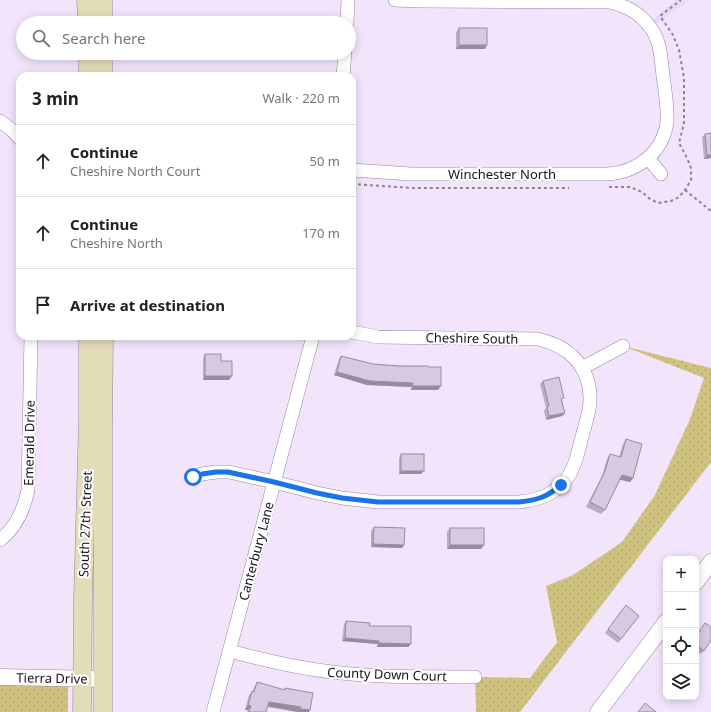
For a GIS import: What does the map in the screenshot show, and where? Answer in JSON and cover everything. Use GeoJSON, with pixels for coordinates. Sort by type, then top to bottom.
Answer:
{"type":"FeatureCollection","features":[{"type":"Feature","properties":{"kind":"main road"},"geometry":{"type":"LineString","coordinates":[[86,0],[87,16]]}},
{"type":"Feature","properties":{"kind":"main road"},"geometry":{"type":"LineString","coordinates":[[103,0],[103,16]]}},
{"type":"Feature","properties":{"kind":"main road"},"geometry":{"type":"LineString","coordinates":[[88,60],[88,72]]}},
{"type":"Feature","properties":{"kind":"main road"},"geometry":{"type":"LineString","coordinates":[[103,60],[103,72]]}},
{"type":"Feature","properties":{"kind":"main road","name":"South 27th Street"},"geometry":{"type":"LineString","coordinates":[[82,712],[83,591],[88,418],[88,340]]}},
{"type":"Feature","properties":{"kind":"main road","name":"South 27th Street"},"geometry":{"type":"LineString","coordinates":[[103,712],[102,590],[104,340]]}},
{"type":"Feature","properties":{"kind":"street"},"geometry":{"type":"LineString","coordinates":[[347,16],[348,0]]}},
{"type":"Feature","properties":{"kind":"street","name":"Winchester North"},"geometry":{"type":"LineString","coordinates":[[356,170],[411,174],[617,174],[638,166],[648,158],[657,148],[666,124],[667,113],[660,50],[657,39],[651,27],[642,18],[623,6],[609,2],[395,0]]}},
{"type":"Feature","properties":{"kind":"street"},"geometry":{"type":"LineString","coordinates":[[343,72],[344,60]]}},
{"type":"Feature","properties":{"kind":"street"},"geometry":{"type":"LineString","coordinates":[[0,121],[16,134]]}},
{"type":"Feature","properties":{"kind":"street"},"geometry":{"type":"LineString","coordinates":[[648,158],[661,174]]}},
{"type":"Feature","properties":{"kind":"street","name":"Cheshire South"},"geometry":{"type":"LineString","coordinates":[[193,477],[216,472],[228,472],[336,497],[378,502],[519,502],[532,501],[553,492],[568,476],[574,466],[588,413],[590,390],[588,380],[582,368],[574,357],[563,348],[550,341],[538,339],[378,336],[356,333]]}},
{"type":"Feature","properties":{"kind":"street","name":"Emerald Drive"},"geometry":{"type":"LineString","coordinates":[[0,540],[20,516],[26,501],[28,490],[31,340]]}},
{"type":"Feature","properties":{"kind":"street","name":"Canterbury Lane"},"geometry":{"type":"LineString","coordinates":[[213,712],[219,672],[230,651],[312,340]]}},
{"type":"Feature","properties":{"kind":"street"},"geometry":{"type":"LineString","coordinates":[[582,368],[623,346]]}},
{"type":"Feature","properties":{"kind":"street"},"geometry":{"type":"LineString","coordinates":[[699,578],[711,562]]}},
{"type":"Feature","properties":{"kind":"street"},"geometry":{"type":"LineString","coordinates":[[598,712],[663,626]]}},
{"type":"Feature","properties":{"kind":"street","name":"County Down Court"},"geometry":{"type":"LineString","coordinates":[[230,651],[291,666],[369,676],[475,677]]}},
{"type":"Feature","properties":{"kind":"street","name":"Tierra Drive"},"geometry":{"type":"LineString","coordinates":[[0,677],[103,679]]}},
{"type":"Feature","properties":{"kind":"path"},"geometry":{"type":"LineString","coordinates":[[607,187],[630,187],[642,192],[650,199],[658,203],[671,201],[679,197],[691,180],[691,168],[679,143],[684,123],[684,78],[679,50],[673,35],[660,16],[681,0]]}},
{"type":"Feature","properties":{"kind":"path"},"geometry":{"type":"LineString","coordinates":[[356,184],[413,188],[576,188]]}},
{"type":"Feature","properties":{"kind":"path"},"geometry":{"type":"LineString","coordinates":[[685,190],[711,211]]}},
{"type":"Feature","properties":{"kind":"shaded area"},"geometry":{"type":"Polygon","coordinates":[[[675,0],[690,0],[651,27],[648,24],[675,0]]]}},
{"type":"Feature","properties":{"kind":"shaded area"},"geometry":{"type":"Polygon","coordinates":[[[623,346],[711,368],[711,462],[520,712],[476,712],[475,677],[530,678],[557,642],[546,586],[573,575],[622,542],[655,495],[690,419],[704,378],[623,346]]]}},
{"type":"Feature","properties":{"kind":"shaded area"},"geometry":{"type":"Polygon","coordinates":[[[0,677],[68,679],[68,712],[0,712],[0,677]]]}},
{"type":"Feature","properties":{"kind":"building"},"geometry":{"type":"Polygon","coordinates":[[[459,28],[487,28],[487,45],[459,45],[459,28]]]}},
{"type":"Feature","properties":{"kind":"building"},"geometry":{"type":"Polygon","coordinates":[[[711,133],[711,155],[707,155],[705,134],[711,133]]]}},
{"type":"Feature","properties":{"kind":"building"},"geometry":{"type":"Polygon","coordinates":[[[205,354],[221,354],[221,361],[232,361],[232,376],[205,376],[205,354]]]}},
{"type":"Feature","properties":{"kind":"building"},"geometry":{"type":"Polygon","coordinates":[[[341,356],[373,364],[441,367],[441,386],[413,386],[413,383],[370,381],[337,372],[341,356]]]}},
{"type":"Feature","properties":{"kind":"building"},"geometry":{"type":"Polygon","coordinates":[[[559,377],[564,398],[561,399],[565,413],[549,416],[547,407],[549,406],[543,381],[559,377]]]}},
{"type":"Feature","properties":{"kind":"building"},"geometry":{"type":"Polygon","coordinates":[[[626,439],[642,444],[633,478],[622,475],[605,510],[590,502],[605,471],[610,454],[621,457],[626,439]]]}},
{"type":"Feature","properties":{"kind":"building"},"geometry":{"type":"Polygon","coordinates":[[[401,454],[424,454],[424,471],[401,471],[401,454]]]}},
{"type":"Feature","properties":{"kind":"building"},"geometry":{"type":"Polygon","coordinates":[[[374,527],[405,528],[404,545],[373,544],[374,527]]]}},
{"type":"Feature","properties":{"kind":"building"},"geometry":{"type":"Polygon","coordinates":[[[450,528],[484,528],[484,545],[450,545],[450,528]]]}},
{"type":"Feature","properties":{"kind":"building"},"geometry":{"type":"Polygon","coordinates":[[[626,605],[639,616],[621,639],[608,629],[626,605]]]}},
{"type":"Feature","properties":{"kind":"building"},"geometry":{"type":"Polygon","coordinates":[[[346,621],[370,623],[369,626],[411,626],[411,644],[379,643],[379,641],[345,638],[346,621]]]}},
{"type":"Feature","properties":{"kind":"building"},"geometry":{"type":"Polygon","coordinates":[[[705,623],[711,627],[711,640],[704,651],[699,647],[699,632],[705,623]]]}},
{"type":"Feature","properties":{"kind":"building"},"geometry":{"type":"Polygon","coordinates":[[[257,682],[285,690],[285,688],[313,693],[310,710],[300,709],[301,707],[269,702],[266,712],[249,712],[251,706],[248,705],[252,691],[254,692],[257,682]]]}},
{"type":"Feature","properties":{"kind":"building"},"geometry":{"type":"Polygon","coordinates":[[[645,703],[656,712],[638,712],[645,703]]]}},
{"type":"Feature","properties":{"kind":"route"},"geometry":{"type":"LineString","coordinates":[[193,477],[202,474],[228,472],[317,493],[342,498],[378,502],[532,501],[553,492],[561,485]]}}]}
